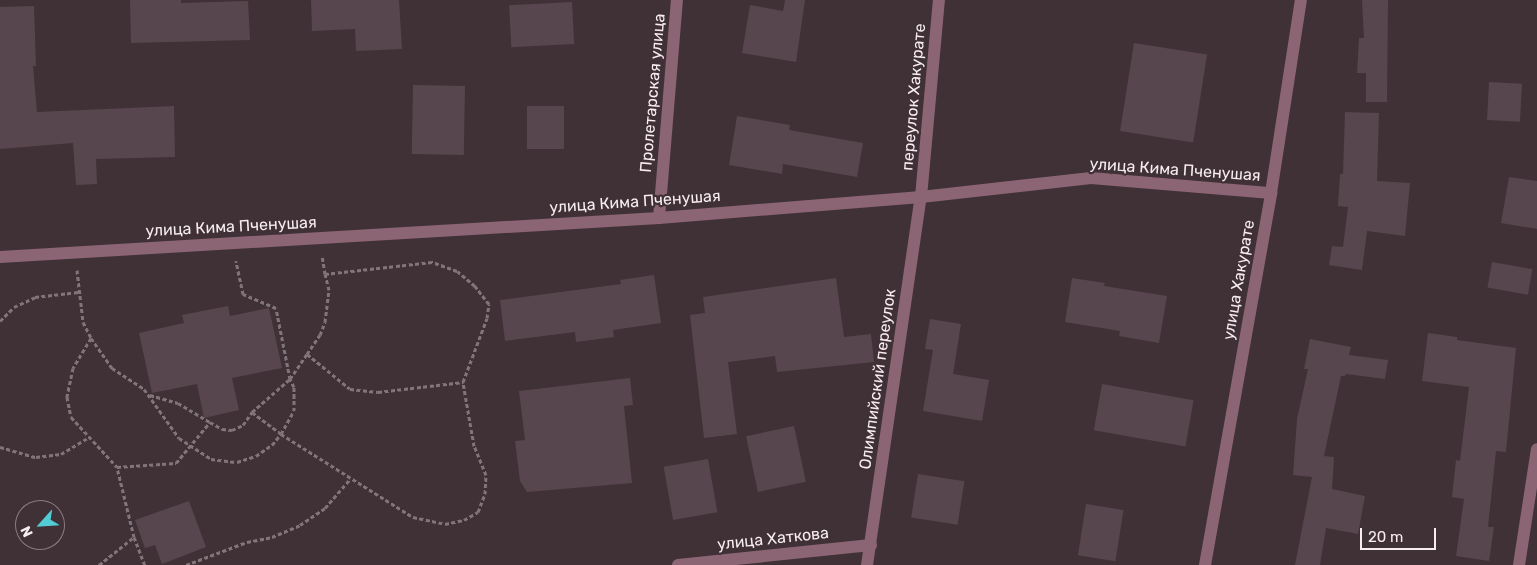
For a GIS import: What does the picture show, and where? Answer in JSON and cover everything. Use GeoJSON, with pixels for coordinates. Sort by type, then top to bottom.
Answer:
{"type":"FeatureCollection","features":[{"type":"Feature","properties":{"kind":"street","name":"Пролетарская улица"},"geometry":{"type":"LineString","coordinates":[[659,218],[676,0]]}},
{"type":"Feature","properties":{"kind":"street","name":"переулок Хакурате"},"geometry":{"type":"LineString","coordinates":[[921,197],[939,0]]}},
{"type":"Feature","properties":{"kind":"street","name":"улица Хакурате"},"geometry":{"type":"LineString","coordinates":[[1205,565],[1271,194],[1300,0]]}},
{"type":"Feature","properties":{"kind":"street","name":"улица Кима Пченушая"},"geometry":{"type":"LineString","coordinates":[[0,256],[659,218],[921,197],[1092,178],[1271,194]]}},
{"type":"Feature","properties":{"kind":"street","name":"Олимпийский переулок"},"geometry":{"type":"LineString","coordinates":[[867,565],[921,197]]}},
{"type":"Feature","properties":{"kind":"street"},"geometry":{"type":"LineString","coordinates":[[1519,565],[1537,449]]}},
{"type":"Feature","properties":{"kind":"street","name":"улица Хаткова"},"geometry":{"type":"LineString","coordinates":[[678,565],[871,545]]}},
{"type":"Feature","properties":{"kind":"path"},"geometry":{"type":"LineString","coordinates":[[149,395],[178,403],[222,429],[232,430],[243,425],[252,412],[290,379],[320,335],[325,322],[330,290],[325,274],[319,238]]}},
{"type":"Feature","properties":{"kind":"path"},"geometry":{"type":"LineString","coordinates":[[76,252],[83,322],[91,338],[112,368],[144,389],[179,438],[211,459],[237,462],[256,456],[272,444],[281,434],[294,411],[294,388],[290,379],[276,308],[244,294],[232,243]]}},
{"type":"Feature","properties":{"kind":"path"},"geometry":{"type":"LineString","coordinates":[[252,412],[281,434],[413,517],[446,524],[464,520],[478,512],[485,494],[486,474],[474,446],[463,382],[487,318],[489,304],[475,286],[456,271],[432,262],[325,274]]}},
{"type":"Feature","properties":{"kind":"path"},"geometry":{"type":"LineString","coordinates":[[0,321],[14,307],[35,297],[79,292]]}},
{"type":"Feature","properties":{"kind":"path"},"geometry":{"type":"LineString","coordinates":[[91,338],[73,368],[67,397],[71,417],[117,467],[134,537],[144,565]]}},
{"type":"Feature","properties":{"kind":"path"},"geometry":{"type":"LineString","coordinates":[[306,354],[350,388],[378,392],[463,382]]}},
{"type":"Feature","properties":{"kind":"path"},"geometry":{"type":"LineString","coordinates":[[117,467],[176,463],[210,422]]}},
{"type":"Feature","properties":{"kind":"path"},"geometry":{"type":"LineString","coordinates":[[0,447],[36,457],[61,454],[89,437]]}},
{"type":"Feature","properties":{"kind":"path"},"geometry":{"type":"LineString","coordinates":[[186,565],[248,542],[272,537],[300,525],[325,508],[350,478]]}},
{"type":"Feature","properties":{"kind":"path"},"geometry":{"type":"LineString","coordinates":[[99,565],[134,537]]}},
{"type":"Feature","properties":{"kind":"building"},"geometry":{"type":"Polygon","coordinates":[[[130,0],[181,0],[181,3],[248,1],[250,40],[131,43],[130,0]]]}},
{"type":"Feature","properties":{"kind":"building"},"geometry":{"type":"Polygon","coordinates":[[[311,0],[399,0],[402,49],[356,51],[355,29],[312,31],[311,0]]]}},
{"type":"Feature","properties":{"kind":"building"},"geometry":{"type":"Polygon","coordinates":[[[785,0],[805,0],[796,62],[742,53],[750,5],[783,11],[785,0]]]}},
{"type":"Feature","properties":{"kind":"building"},"geometry":{"type":"Polygon","coordinates":[[[1362,0],[1388,0],[1387,102],[1366,102],[1366,73],[1357,73],[1359,38],[1364,38],[1362,0]]]}},
{"type":"Feature","properties":{"kind":"building"},"geometry":{"type":"Polygon","coordinates":[[[572,2],[574,44],[511,47],[509,5],[572,2]]]}},
{"type":"Feature","properties":{"kind":"building"},"geometry":{"type":"Polygon","coordinates":[[[34,6],[36,66],[33,66],[37,112],[174,106],[175,157],[96,159],[97,184],[76,185],[73,143],[0,149],[0,7],[34,6]]]}},
{"type":"Feature","properties":{"kind":"building"},"geometry":{"type":"Polygon","coordinates":[[[1134,43],[1207,55],[1193,142],[1120,131],[1134,43]]]}},
{"type":"Feature","properties":{"kind":"building"},"geometry":{"type":"Polygon","coordinates":[[[1489,82],[1522,84],[1520,122],[1487,120],[1489,82]]]}},
{"type":"Feature","properties":{"kind":"building"},"geometry":{"type":"Polygon","coordinates":[[[413,85],[465,86],[464,155],[412,154],[413,85]]]}},
{"type":"Feature","properties":{"kind":"building"},"geometry":{"type":"Polygon","coordinates":[[[527,106],[564,106],[564,149],[527,149],[527,106]]]}},
{"type":"Feature","properties":{"kind":"building"},"geometry":{"type":"Polygon","coordinates":[[[1345,112],[1379,113],[1377,181],[1410,183],[1405,236],[1367,231],[1362,270],[1329,265],[1332,246],[1343,247],[1348,207],[1338,206],[1340,174],[1343,174],[1345,112]]]}},
{"type":"Feature","properties":{"kind":"building"},"geometry":{"type":"Polygon","coordinates":[[[737,116],[790,125],[789,130],[863,143],[857,177],[783,164],[782,174],[729,165],[737,116]]]}},
{"type":"Feature","properties":{"kind":"building"},"geometry":{"type":"Polygon","coordinates":[[[1509,177],[1537,181],[1537,229],[1501,223],[1509,177]]]}},
{"type":"Feature","properties":{"kind":"building"},"geometry":{"type":"Polygon","coordinates":[[[1492,262],[1532,269],[1528,295],[1487,288],[1492,262]]]}},
{"type":"Feature","properties":{"kind":"building"},"geometry":{"type":"Polygon","coordinates":[[[654,275],[661,323],[613,330],[614,337],[576,342],[575,332],[505,341],[500,300],[621,284],[620,280],[654,275]]]}},
{"type":"Feature","properties":{"kind":"building"},"geometry":{"type":"Polygon","coordinates":[[[836,278],[844,337],[871,334],[874,362],[777,372],[775,356],[728,362],[737,434],[704,438],[690,315],[705,313],[703,297],[836,278]]]}},
{"type":"Feature","properties":{"kind":"building"},"geometry":{"type":"Polygon","coordinates":[[[1072,278],[1105,283],[1104,286],[1167,296],[1159,343],[1119,336],[1120,331],[1065,322],[1072,278]]]}},
{"type":"Feature","properties":{"kind":"building"},"geometry":{"type":"Polygon","coordinates":[[[228,306],[230,316],[269,308],[282,368],[232,378],[239,410],[204,418],[197,384],[152,393],[139,333],[184,323],[182,315],[228,306]]]}},
{"type":"Feature","properties":{"kind":"building"},"geometry":{"type":"Polygon","coordinates":[[[930,319],[961,324],[953,374],[989,380],[982,421],[923,411],[933,350],[925,349],[930,319]]]}},
{"type":"Feature","properties":{"kind":"building"},"geometry":{"type":"Polygon","coordinates":[[[1428,333],[1457,337],[1457,340],[1516,348],[1506,452],[1496,451],[1488,527],[1494,527],[1489,561],[1456,556],[1464,499],[1452,497],[1456,460],[1460,461],[1469,387],[1422,381],[1428,333]]]}},
{"type":"Feature","properties":{"kind":"building"},"geometry":{"type":"Polygon","coordinates":[[[1310,339],[1351,347],[1349,355],[1388,360],[1385,379],[1346,374],[1341,376],[1324,456],[1334,457],[1332,489],[1365,496],[1358,534],[1326,528],[1320,565],[1295,565],[1312,477],[1293,475],[1297,419],[1308,369],[1304,369],[1310,339]]]}},
{"type":"Feature","properties":{"kind":"building"},"geometry":{"type":"Polygon","coordinates":[[[630,378],[633,405],[624,406],[632,483],[527,492],[520,481],[515,441],[525,440],[519,391],[630,378]]]}},
{"type":"Feature","properties":{"kind":"building"},"geometry":{"type":"Polygon","coordinates":[[[1102,384],[1194,400],[1185,446],[1094,430],[1102,384]]]}},
{"type":"Feature","properties":{"kind":"building"},"geometry":{"type":"Polygon","coordinates":[[[794,426],[806,482],[758,492],[746,436],[794,426]]]}},
{"type":"Feature","properties":{"kind":"building"},"geometry":{"type":"Polygon","coordinates":[[[708,459],[717,512],[673,520],[664,467],[708,459]]]}},
{"type":"Feature","properties":{"kind":"building"},"geometry":{"type":"Polygon","coordinates":[[[918,474],[964,481],[958,525],[911,517],[918,474]]]}},
{"type":"Feature","properties":{"kind":"building"},"geometry":{"type":"Polygon","coordinates":[[[189,501],[206,547],[162,564],[155,545],[145,548],[135,520],[189,501]]]}},
{"type":"Feature","properties":{"kind":"building"},"geometry":{"type":"Polygon","coordinates":[[[1086,504],[1124,510],[1115,561],[1078,555],[1086,504]]]}}]}
